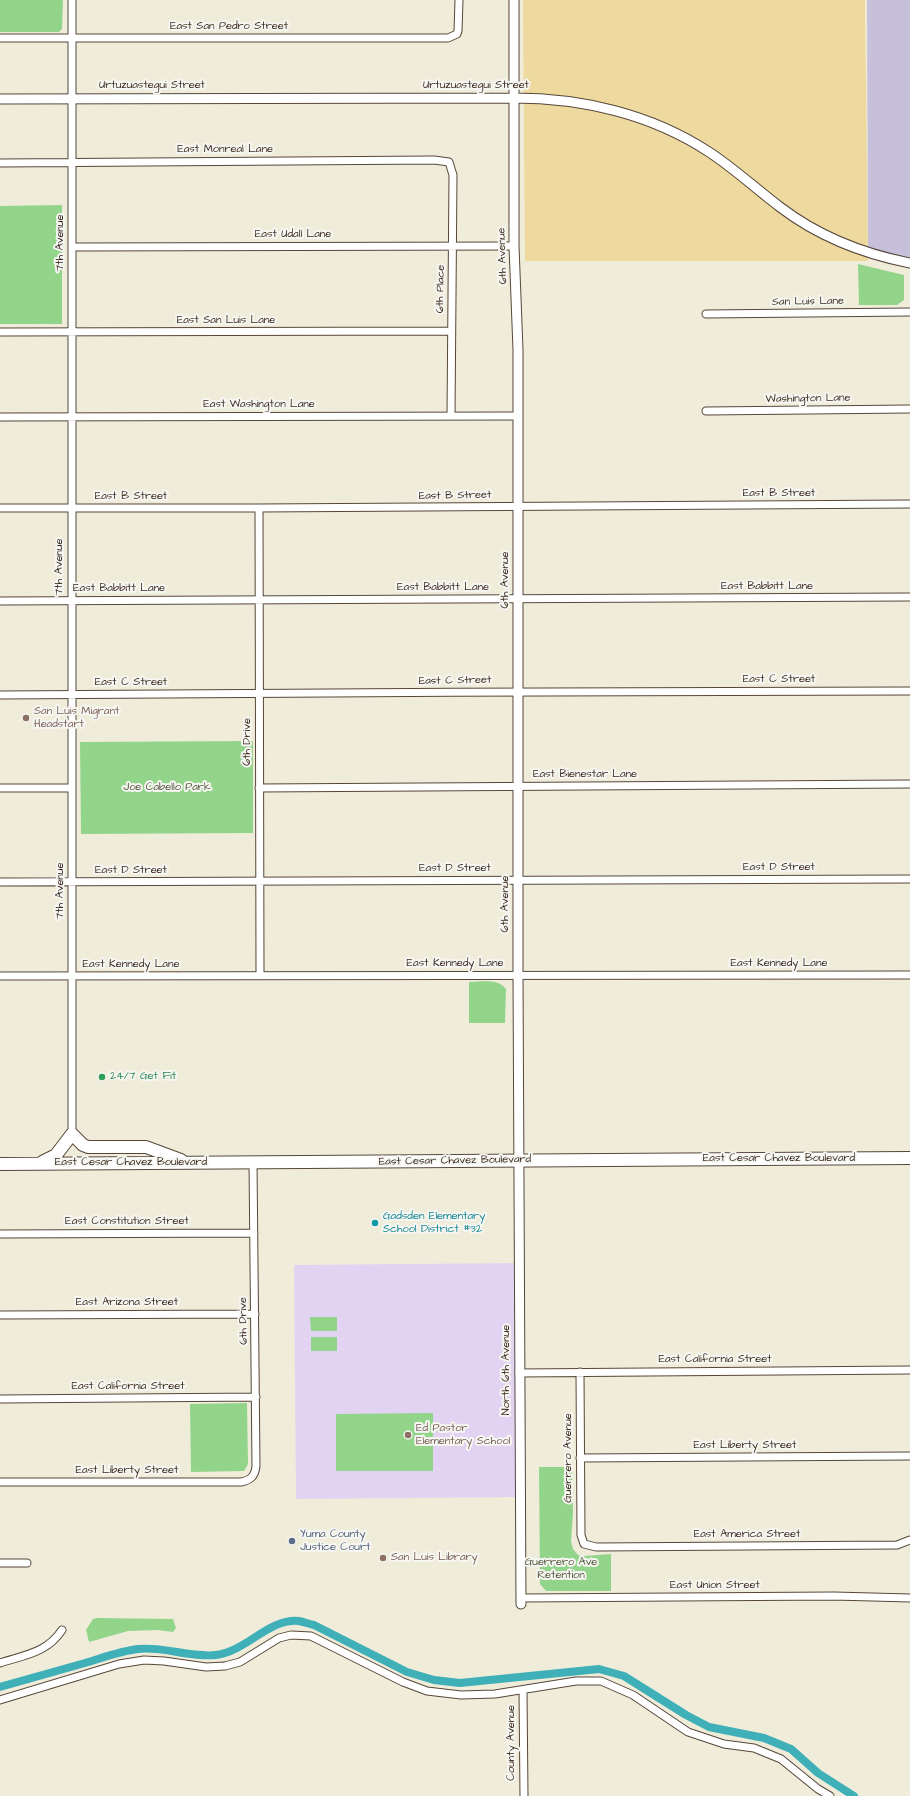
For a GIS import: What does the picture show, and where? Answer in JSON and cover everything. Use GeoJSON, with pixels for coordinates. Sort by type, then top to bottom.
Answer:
{"type":"FeatureCollection","features":[{"type":"Feature","properties":{"kind":"highway"},"geometry":{"type":"LineString","coordinates":[[38,1164],[56,1155],[72,1134],[79,1142],[88,1147],[146,1147],[188,1163]]}},
{"type":"Feature","properties":{"kind":"highway","name":"East Cesar Chavez Boulevard"},"geometry":{"type":"LineString","coordinates":[[0,1164],[910,1158]]}},
{"type":"Feature","properties":{"kind":"street","name":"7th Avenue"},"geometry":{"type":"LineString","coordinates":[[72,0],[72,1134]]}},
{"type":"Feature","properties":{"kind":"street","name":"East San Pedro Street"},"geometry":{"type":"LineString","coordinates":[[0,38],[453,37],[456,34],[459,25],[459,0]]}},
{"type":"Feature","properties":{"kind":"street","name":"6th Avenue"},"geometry":{"type":"LineString","coordinates":[[514,0],[514,246],[518,308],[518,1160]]}},
{"type":"Feature","properties":{"kind":"street","name":"Urtuzuastegui Street"},"geometry":{"type":"LineString","coordinates":[[0,99],[544,98],[577,102],[607,108],[658,126],[692,142],[739,172],[781,208],[815,229],[868,252],[910,263]]}},
{"type":"Feature","properties":{"kind":"street","name":"East Monreal Lane"},"geometry":{"type":"LineString","coordinates":[[0,163],[434,160],[449,162]]}},
{"type":"Feature","properties":{"kind":"street","name":"6th Place"},"geometry":{"type":"LineString","coordinates":[[449,162],[452,175],[451,416]]}},
{"type":"Feature","properties":{"kind":"street","name":"East Udall Lane"},"geometry":{"type":"LineString","coordinates":[[72,247],[514,246]]}},
{"type":"Feature","properties":{"kind":"street","name":"San Luis Lane"},"geometry":{"type":"LineString","coordinates":[[706,314],[910,312]]}},
{"type":"Feature","properties":{"kind":"street","name":"East San Luis Lane"},"geometry":{"type":"LineString","coordinates":[[0,332],[451,331]]}},
{"type":"Feature","properties":{"kind":"street","name":"Washington Lane"},"geometry":{"type":"LineString","coordinates":[[706,411],[910,409]]}},
{"type":"Feature","properties":{"kind":"street","name":"East Washington Lane"},"geometry":{"type":"LineString","coordinates":[[0,417],[518,416]]}},
{"type":"Feature","properties":{"kind":"street","name":"East B Street"},"geometry":{"type":"LineString","coordinates":[[0,508],[910,504]]}},
{"type":"Feature","properties":{"kind":"street","name":"6th Drive"},"geometry":{"type":"LineString","coordinates":[[259,508],[260,975]]}},
{"type":"Feature","properties":{"kind":"street","name":"East Babbitt Lane"},"geometry":{"type":"LineString","coordinates":[[0,601],[910,597]]}},
{"type":"Feature","properties":{"kind":"street","name":"East C Street"},"geometry":{"type":"LineString","coordinates":[[0,695],[518,691],[910,691]]}},
{"type":"Feature","properties":{"kind":"street","name":"East Bienestar Lane"},"geometry":{"type":"LineString","coordinates":[[259,788],[910,784]]}},
{"type":"Feature","properties":{"kind":"street"},"geometry":{"type":"LineString","coordinates":[[0,788],[72,788]]}},
{"type":"Feature","properties":{"kind":"street","name":"East D Street"},"geometry":{"type":"LineString","coordinates":[[0,882],[910,879]]}},
{"type":"Feature","properties":{"kind":"street","name":"East Kennedy Lane"},"geometry":{"type":"LineString","coordinates":[[0,976],[910,975]]}},
{"type":"Feature","properties":{"kind":"street","name":"North 6th Avenue"},"geometry":{"type":"LineString","coordinates":[[518,1160],[521,1601]]}},
{"type":"Feature","properties":{"kind":"street","name":"6th Drive"},"geometry":{"type":"LineString","coordinates":[[252,1478],[256,1473],[253,1162]]}},
{"type":"Feature","properties":{"kind":"street","name":"East Constitution Street"},"geometry":{"type":"LineString","coordinates":[[0,1234],[254,1233]]}},
{"type":"Feature","properties":{"kind":"street","name":"East Arizona Street"},"geometry":{"type":"LineString","coordinates":[[0,1315],[255,1314]]}},
{"type":"Feature","properties":{"kind":"street","name":"East California Street"},"geometry":{"type":"LineString","coordinates":[[519,1373],[910,1370]]}},
{"type":"Feature","properties":{"kind":"street","name":"Guerrero Avenue"},"geometry":{"type":"LineString","coordinates":[[580,1372],[581,1535],[584,1544]]}},
{"type":"Feature","properties":{"kind":"street","name":"East California Street"},"geometry":{"type":"LineString","coordinates":[[0,1399],[256,1397]]}},
{"type":"Feature","properties":{"kind":"street","name":"East Liberty Street"},"geometry":{"type":"LineString","coordinates":[[580,1458],[910,1456]]}},
{"type":"Feature","properties":{"kind":"street","name":"East Liberty Street"},"geometry":{"type":"LineString","coordinates":[[0,1482],[241,1482],[252,1478]]}},
{"type":"Feature","properties":{"kind":"street","name":"East America Street"},"geometry":{"type":"LineString","coordinates":[[584,1544],[596,1547],[897,1545],[910,1541]]}},
{"type":"Feature","properties":{"kind":"street"},"geometry":{"type":"LineString","coordinates":[[0,1563],[27,1563]]}},
{"type":"Feature","properties":{"kind":"street","name":"East Union Street"},"geometry":{"type":"LineString","coordinates":[[521,1601],[834,1596],[910,1598]]}},
{"type":"Feature","properties":{"kind":"street"},"geometry":{"type":"LineString","coordinates":[[0,1663],[43,1649],[56,1640],[62,1630]]}},
{"type":"Feature","properties":{"kind":"street"},"geometry":{"type":"LineString","coordinates":[[0,1700],[119,1664],[144,1660],[164,1661],[195,1666],[225,1666],[240,1662],[279,1638],[291,1634],[311,1636],[403,1682],[428,1691],[461,1695],[495,1694],[576,1681],[601,1681],[633,1695],[688,1732],[724,1744],[754,1748],[781,1759],[818,1789],[830,1796]]}},
{"type":"Feature","properties":{"kind":"street","name":"County Avenue"},"geometry":{"type":"LineString","coordinates":[[523,1690],[524,1796]]}},
{"type":"Feature","properties":{"kind":"shaded area"},"geometry":{"type":"Polygon","coordinates":[[[867,0],[910,0],[910,263],[868,252],[867,0]]]}},
{"type":"Feature","properties":{"kind":"shaded area","name":"Ed Pastor Elementary School"},"geometry":{"type":"Polygon","coordinates":[[[518,1263],[520,1497],[296,1499],[294,1265],[518,1263]]]}},
{"type":"Feature","properties":{"kind":"green space"},"geometry":{"type":"Polygon","coordinates":[[[0,0],[63,0],[62,29],[59,32],[0,32],[0,0]]]}},
{"type":"Feature","properties":{"kind":"green space"},"geometry":{"type":"Polygon","coordinates":[[[62,205],[62,324],[0,324],[0,206],[62,205]]]}},
{"type":"Feature","properties":{"kind":"green space"},"geometry":{"type":"Polygon","coordinates":[[[858,264],[904,275],[904,300],[897,305],[859,305],[858,264]]]}},
{"type":"Feature","properties":{"kind":"green space","name":"Joe Cabello Park"},"geometry":{"type":"Polygon","coordinates":[[[253,741],[253,833],[81,834],[80,742],[253,741]]]}},
{"type":"Feature","properties":{"kind":"green space"},"geometry":{"type":"Polygon","coordinates":[[[469,982],[494,982],[499,983],[506,989],[505,1023],[469,1023],[469,982]]]}},
{"type":"Feature","properties":{"kind":"green space"},"geometry":{"type":"Polygon","coordinates":[[[310,1317],[337,1317],[337,1331],[311,1331],[310,1317]]]}},
{"type":"Feature","properties":{"kind":"green space"},"geometry":{"type":"Polygon","coordinates":[[[311,1337],[337,1337],[337,1351],[311,1351],[311,1337]]]}},
{"type":"Feature","properties":{"kind":"green space"},"geometry":{"type":"Polygon","coordinates":[[[247,1403],[248,1464],[244,1471],[191,1472],[190,1404],[247,1403]]]}},
{"type":"Feature","properties":{"kind":"green space"},"geometry":{"type":"Polygon","coordinates":[[[433,1413],[433,1471],[336,1471],[336,1414],[433,1413]]]}},
{"type":"Feature","properties":{"kind":"green space","name":"Guerrero Ave Retention"},"geometry":{"type":"Polygon","coordinates":[[[539,1467],[572,1467],[573,1513],[571,1541],[573,1549],[578,1555],[584,1556],[611,1554],[611,1591],[546,1591],[540,1584],[539,1467]]]}},
{"type":"Feature","properties":{"kind":"green space"},"geometry":{"type":"Polygon","coordinates":[[[93,1619],[173,1619],[176,1628],[173,1632],[157,1630],[128,1631],[89,1642],[86,1630],[93,1619]]]}},
{"type":"Feature","properties":{"kind":"sand"},"geometry":{"type":"Polygon","coordinates":[[[523,0],[865,0],[868,261],[525,261],[523,0]]]}},
{"type":"Feature","properties":{"kind":"waterway"},"geometry":{"type":"LineString","coordinates":[[0,1687],[131,1650],[158,1649],[196,1655],[216,1655],[238,1648],[278,1624],[288,1621],[299,1621],[314,1625],[407,1672],[434,1680],[460,1683],[599,1669],[624,1676],[686,1715],[709,1727],[764,1738],[791,1749],[818,1773],[854,1796]]}},
{"type":"Feature","properties":{"kind":"place","name":"San Luis Migrant Headstart"},"geometry":{"type":"Point","coordinates":[26,718]}},
{"type":"Feature","properties":{"kind":"place","name":"24/7 Get Fit"},"geometry":{"type":"Point","coordinates":[102,1077]}},
{"type":"Feature","properties":{"kind":"place","name":"Gadsden Elementary School District #32"},"geometry":{"type":"Point","coordinates":[375,1223]}},
{"type":"Feature","properties":{"kind":"place","name":"Ed Pastor Elementary School"},"geometry":{"type":"Point","coordinates":[408,1435]}},
{"type":"Feature","properties":{"kind":"place","name":"Yuma County Justice Court"},"geometry":{"type":"Point","coordinates":[292,1541]}},
{"type":"Feature","properties":{"kind":"place","name":"San Luis Library"},"geometry":{"type":"Point","coordinates":[383,1558]}}]}
